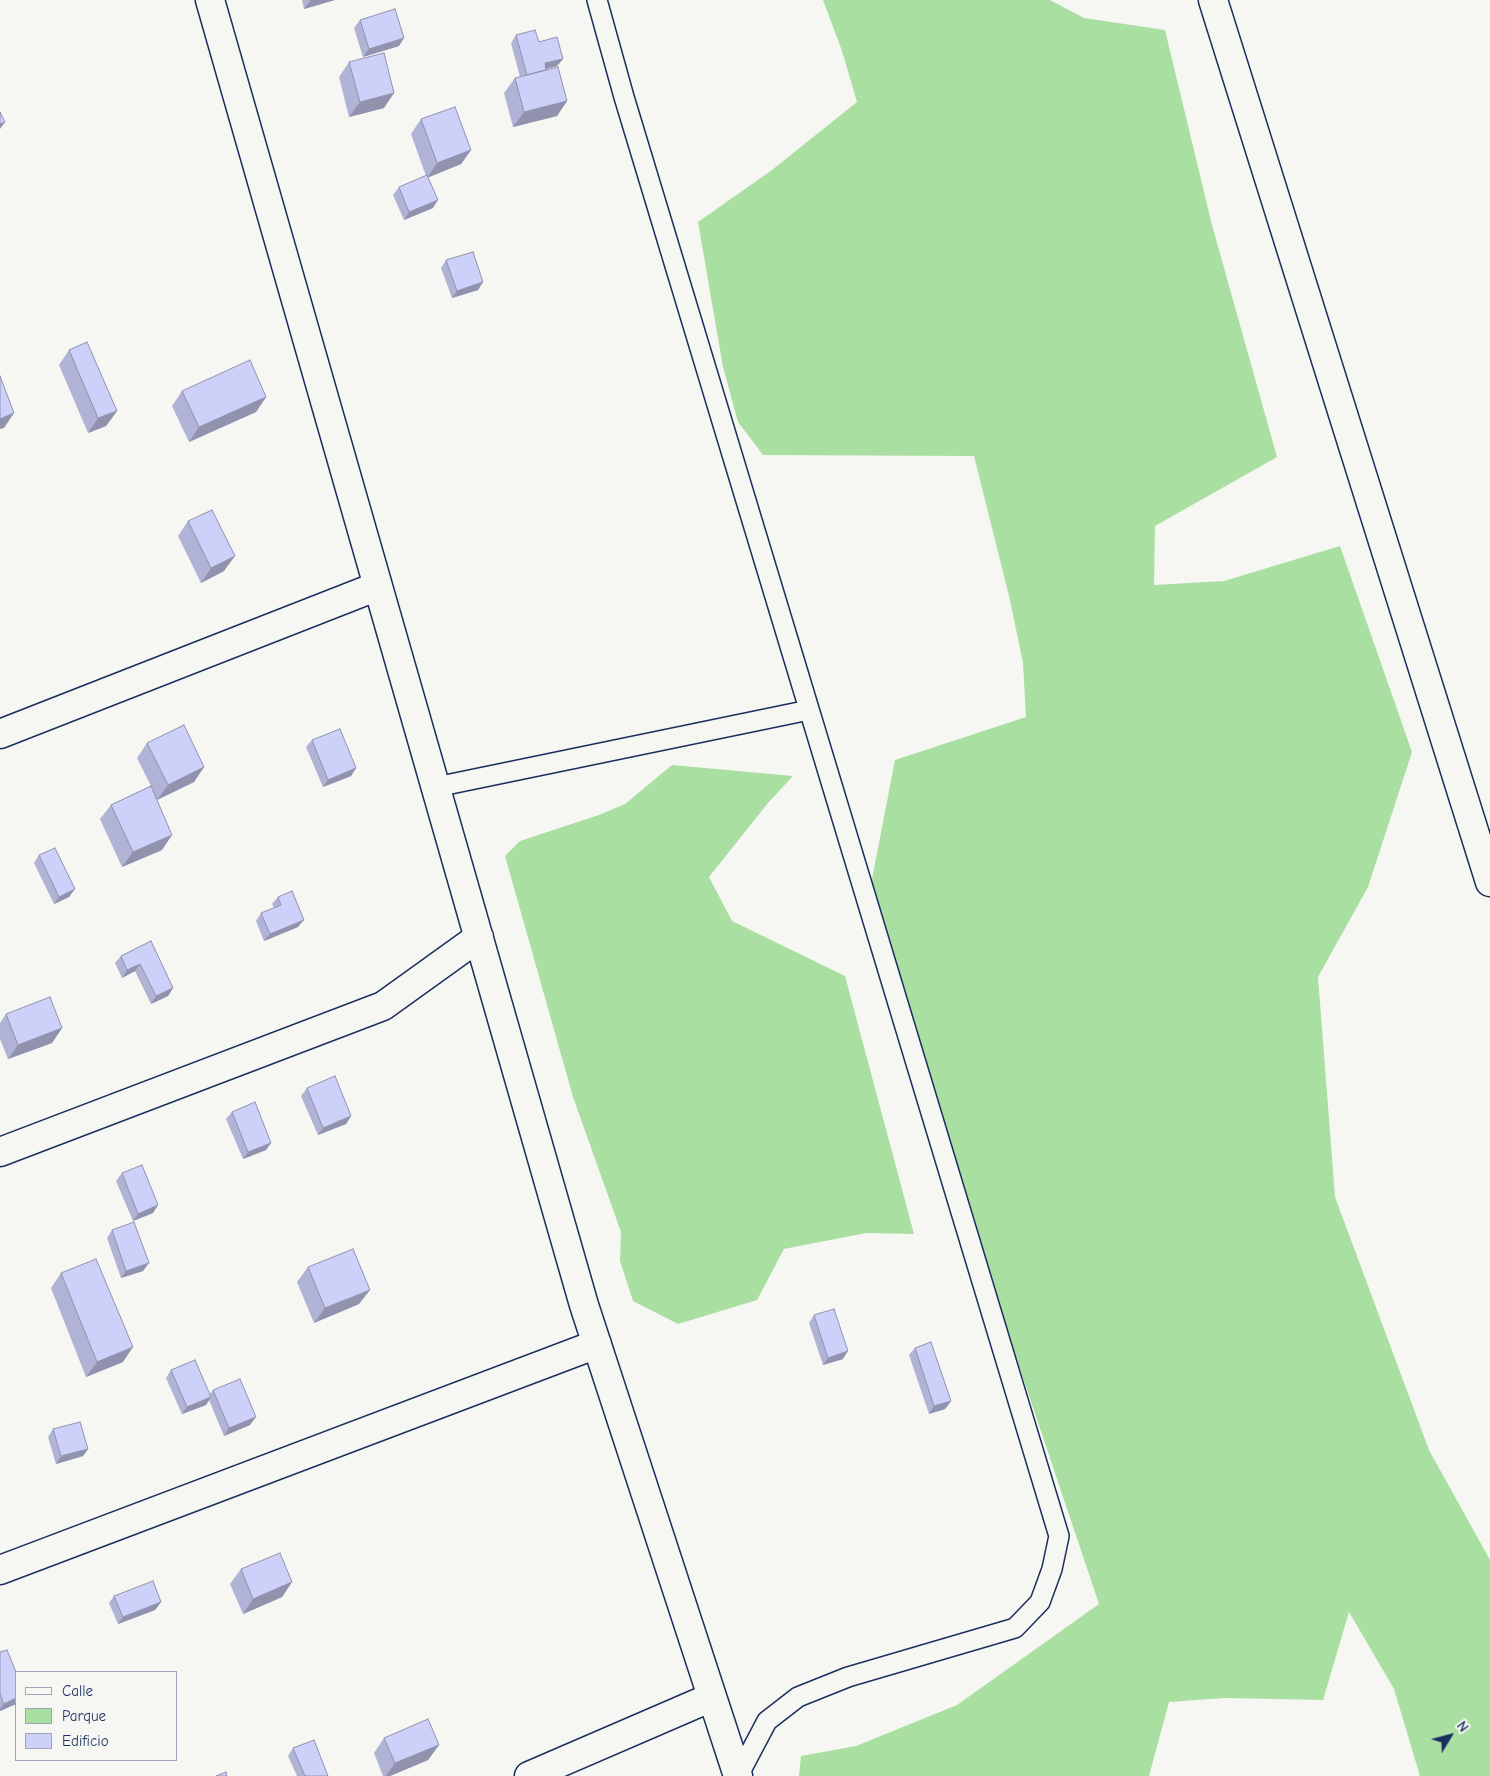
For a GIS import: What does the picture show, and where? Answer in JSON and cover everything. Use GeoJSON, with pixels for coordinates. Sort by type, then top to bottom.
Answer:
{"type":"FeatureCollection","features":[{"type":"Feature","properties":{"kind":"street"},"geometry":{"type":"LineString","coordinates":[[210,0],[597,1344],[738,1776]]}},
{"type":"Feature","properties":{"kind":"street"},"geometry":{"type":"LineString","coordinates":[[1213,0],[1490,882]]}},
{"type":"Feature","properties":{"kind":"street"},"geometry":{"type":"LineString","coordinates":[[0,734],[378,586]]}},
{"type":"Feature","properties":{"kind":"street"},"geometry":{"type":"LineString","coordinates":[[0,1152],[382,1006],[479,937]]}},
{"type":"Feature","properties":{"kind":"street"},"geometry":{"type":"LineString","coordinates":[[0,1570],[597,1344]]}},
{"type":"Feature","properties":{"kind":"street"},"geometry":{"type":"LineString","coordinates":[[529,1776],[712,1697]]}},
{"type":"Feature","properties":{"kind":"lane"},"geometry":{"type":"LineString","coordinates":[[596,0],[1058,1536],[1052,1569],[1040,1602],[1015,1628],[848,1678],[798,1697],[767,1721],[738,1776]]}},
{"type":"Feature","properties":{"kind":"lane"},"geometry":{"type":"LineString","coordinates":[[436,788],[809,710]]}},
{"type":"Feature","properties":{"kind":"green space"},"geometry":{"type":"Polygon","coordinates":[[[823,0],[1050,0],[1084,18],[1165,30],[1212,225],[1277,457],[1155,526],[1154,585],[1224,581],[1340,546],[1412,752],[1368,887],[1318,977],[1335,1197],[1429,1450],[1490,1560],[1490,1776],[1420,1776],[1394,1689],[1349,1612],[1323,1700],[1225,1698],[1169,1702],[1149,1776],[799,1776],[801,1756],[856,1746],[957,1705],[1099,1604],[866,910],[895,760],[1026,717],[1023,663],[1010,600],[974,456],[763,455],[738,422],[723,367],[698,222],[772,170],[857,102],[842,51],[823,0]]]}},
{"type":"Feature","properties":{"kind":"green space"},"geometry":{"type":"Polygon","coordinates":[[[672,765],[793,776],[768,803],[709,877],[732,921],[845,976],[914,1234],[866,1233],[784,1249],[757,1300],[678,1324],[633,1301],[620,1261],[621,1232],[573,1097],[505,856],[520,841],[599,815],[625,804],[672,765]]]}},
{"type":"Feature","properties":{"kind":"building"},"geometry":{"type":"Polygon","coordinates":[[[395,9],[404,38],[369,49],[360,20],[395,9]]]}},
{"type":"Feature","properties":{"kind":"building"},"geometry":{"type":"Polygon","coordinates":[[[535,30],[539,42],[557,37],[563,59],[545,63],[546,70],[527,75],[516,35],[535,30]]]}},
{"type":"Feature","properties":{"kind":"building"},"geometry":{"type":"Polygon","coordinates":[[[384,53],[394,93],[360,102],[349,62],[384,53]]]}},
{"type":"Feature","properties":{"kind":"building"},"geometry":{"type":"Polygon","coordinates":[[[558,67],[567,101],[524,112],[515,78],[558,67]]]}},
{"type":"Feature","properties":{"kind":"building"},"geometry":{"type":"Polygon","coordinates":[[[455,107],[471,150],[437,163],[421,119],[455,107]]]}},
{"type":"Feature","properties":{"kind":"building"},"geometry":{"type":"Polygon","coordinates":[[[0,112],[5,122],[0,124],[0,112]]]}},
{"type":"Feature","properties":{"kind":"building"},"geometry":{"type":"Polygon","coordinates":[[[427,175],[438,200],[409,212],[399,187],[427,175]]]}},
{"type":"Feature","properties":{"kind":"building"},"geometry":{"type":"Polygon","coordinates":[[[473,252],[483,282],[457,291],[446,260],[473,252]]]}},
{"type":"Feature","properties":{"kind":"building"},"geometry":{"type":"Polygon","coordinates":[[[87,342],[117,411],[98,418],[69,350],[87,342]]]}},
{"type":"Feature","properties":{"kind":"building"},"geometry":{"type":"Polygon","coordinates":[[[250,360],[266,397],[199,427],[182,391],[250,360]]]}},
{"type":"Feature","properties":{"kind":"building"},"geometry":{"type":"Polygon","coordinates":[[[0,376],[14,413],[0,419],[0,376]]]}},
{"type":"Feature","properties":{"kind":"building"},"geometry":{"type":"Polygon","coordinates":[[[212,510],[235,556],[211,568],[188,521],[212,510]]]}},
{"type":"Feature","properties":{"kind":"building"},"geometry":{"type":"Polygon","coordinates":[[[184,725],[204,767],[168,785],[147,743],[184,725]]]}},
{"type":"Feature","properties":{"kind":"building"},"geometry":{"type":"Polygon","coordinates":[[[340,729],[356,768],[328,780],[312,740],[340,729]]]}},
{"type":"Feature","properties":{"kind":"building"},"geometry":{"type":"Polygon","coordinates":[[[151,786],[172,835],[133,852],[111,805],[151,786]]]}},
{"type":"Feature","properties":{"kind":"building"},"geometry":{"type":"Polygon","coordinates":[[[55,848],[75,889],[59,897],[39,855],[55,848]]]}},
{"type":"Feature","properties":{"kind":"building"},"geometry":{"type":"Polygon","coordinates":[[[292,891],[304,920],[270,934],[261,913],[281,905],[278,897],[292,891]]]}},
{"type":"Feature","properties":{"kind":"building"},"geometry":{"type":"Polygon","coordinates":[[[151,941],[173,988],[156,996],[140,964],[127,970],[121,956],[151,941]]]}},
{"type":"Feature","properties":{"kind":"building"},"geometry":{"type":"Polygon","coordinates":[[[50,997],[62,1028],[18,1045],[6,1014],[50,997]]]}},
{"type":"Feature","properties":{"kind":"building"},"geometry":{"type":"Polygon","coordinates":[[[335,1076],[351,1116],[323,1128],[307,1088],[335,1076]]]}},
{"type":"Feature","properties":{"kind":"building"},"geometry":{"type":"Polygon","coordinates":[[[255,1102],[271,1143],[248,1152],[232,1112],[255,1102]]]}},
{"type":"Feature","properties":{"kind":"building"},"geometry":{"type":"Polygon","coordinates":[[[142,1165],[158,1205],[138,1214],[122,1173],[142,1165]]]}},
{"type":"Feature","properties":{"kind":"building"},"geometry":{"type":"Polygon","coordinates":[[[134,1222],[149,1263],[126,1271],[112,1230],[134,1222]]]}},
{"type":"Feature","properties":{"kind":"building"},"geometry":{"type":"Polygon","coordinates":[[[353,1249],[370,1290],[325,1308],[308,1267],[353,1249]]]}},
{"type":"Feature","properties":{"kind":"building"},"geometry":{"type":"Polygon","coordinates":[[[96,1259],[133,1347],[97,1362],[61,1273],[96,1259]]]}},
{"type":"Feature","properties":{"kind":"building"},"geometry":{"type":"Polygon","coordinates":[[[834,1309],[848,1351],[828,1358],[814,1315],[834,1309]]]}},
{"type":"Feature","properties":{"kind":"building"},"geometry":{"type":"Polygon","coordinates":[[[931,1342],[951,1401],[934,1406],[915,1348],[931,1342]]]}},
{"type":"Feature","properties":{"kind":"building"},"geometry":{"type":"Polygon","coordinates":[[[195,1360],[211,1397],[187,1407],[171,1370],[195,1360]]]}},
{"type":"Feature","properties":{"kind":"building"},"geometry":{"type":"Polygon","coordinates":[[[240,1379],[256,1417],[229,1428],[213,1390],[240,1379]]]}},
{"type":"Feature","properties":{"kind":"building"},"geometry":{"type":"Polygon","coordinates":[[[80,1422],[88,1449],[61,1456],[53,1429],[80,1422]]]}},
{"type":"Feature","properties":{"kind":"building"},"geometry":{"type":"Polygon","coordinates":[[[280,1553],[292,1582],[253,1599],[241,1569],[280,1553]]]}},
{"type":"Feature","properties":{"kind":"building"},"geometry":{"type":"Polygon","coordinates":[[[153,1581],[161,1602],[123,1617],[114,1596],[153,1581]]]}},
{"type":"Feature","properties":{"kind":"building"},"geometry":{"type":"Polygon","coordinates":[[[7,1650],[16,1671],[15,1698],[4,1704],[0,1694],[0,1652],[7,1650]]]}},
{"type":"Feature","properties":{"kind":"building"},"geometry":{"type":"Polygon","coordinates":[[[428,1719],[439,1745],[395,1763],[384,1738],[428,1719]]]}},
{"type":"Feature","properties":{"kind":"building"},"geometry":{"type":"Polygon","coordinates":[[[314,1740],[328,1776],[305,1776],[293,1748],[314,1740]]]}},
{"type":"Feature","properties":{"kind":"building"},"geometry":{"type":"Polygon","coordinates":[[[226,1772],[227,1776],[216,1776],[226,1772]]]}}]}
